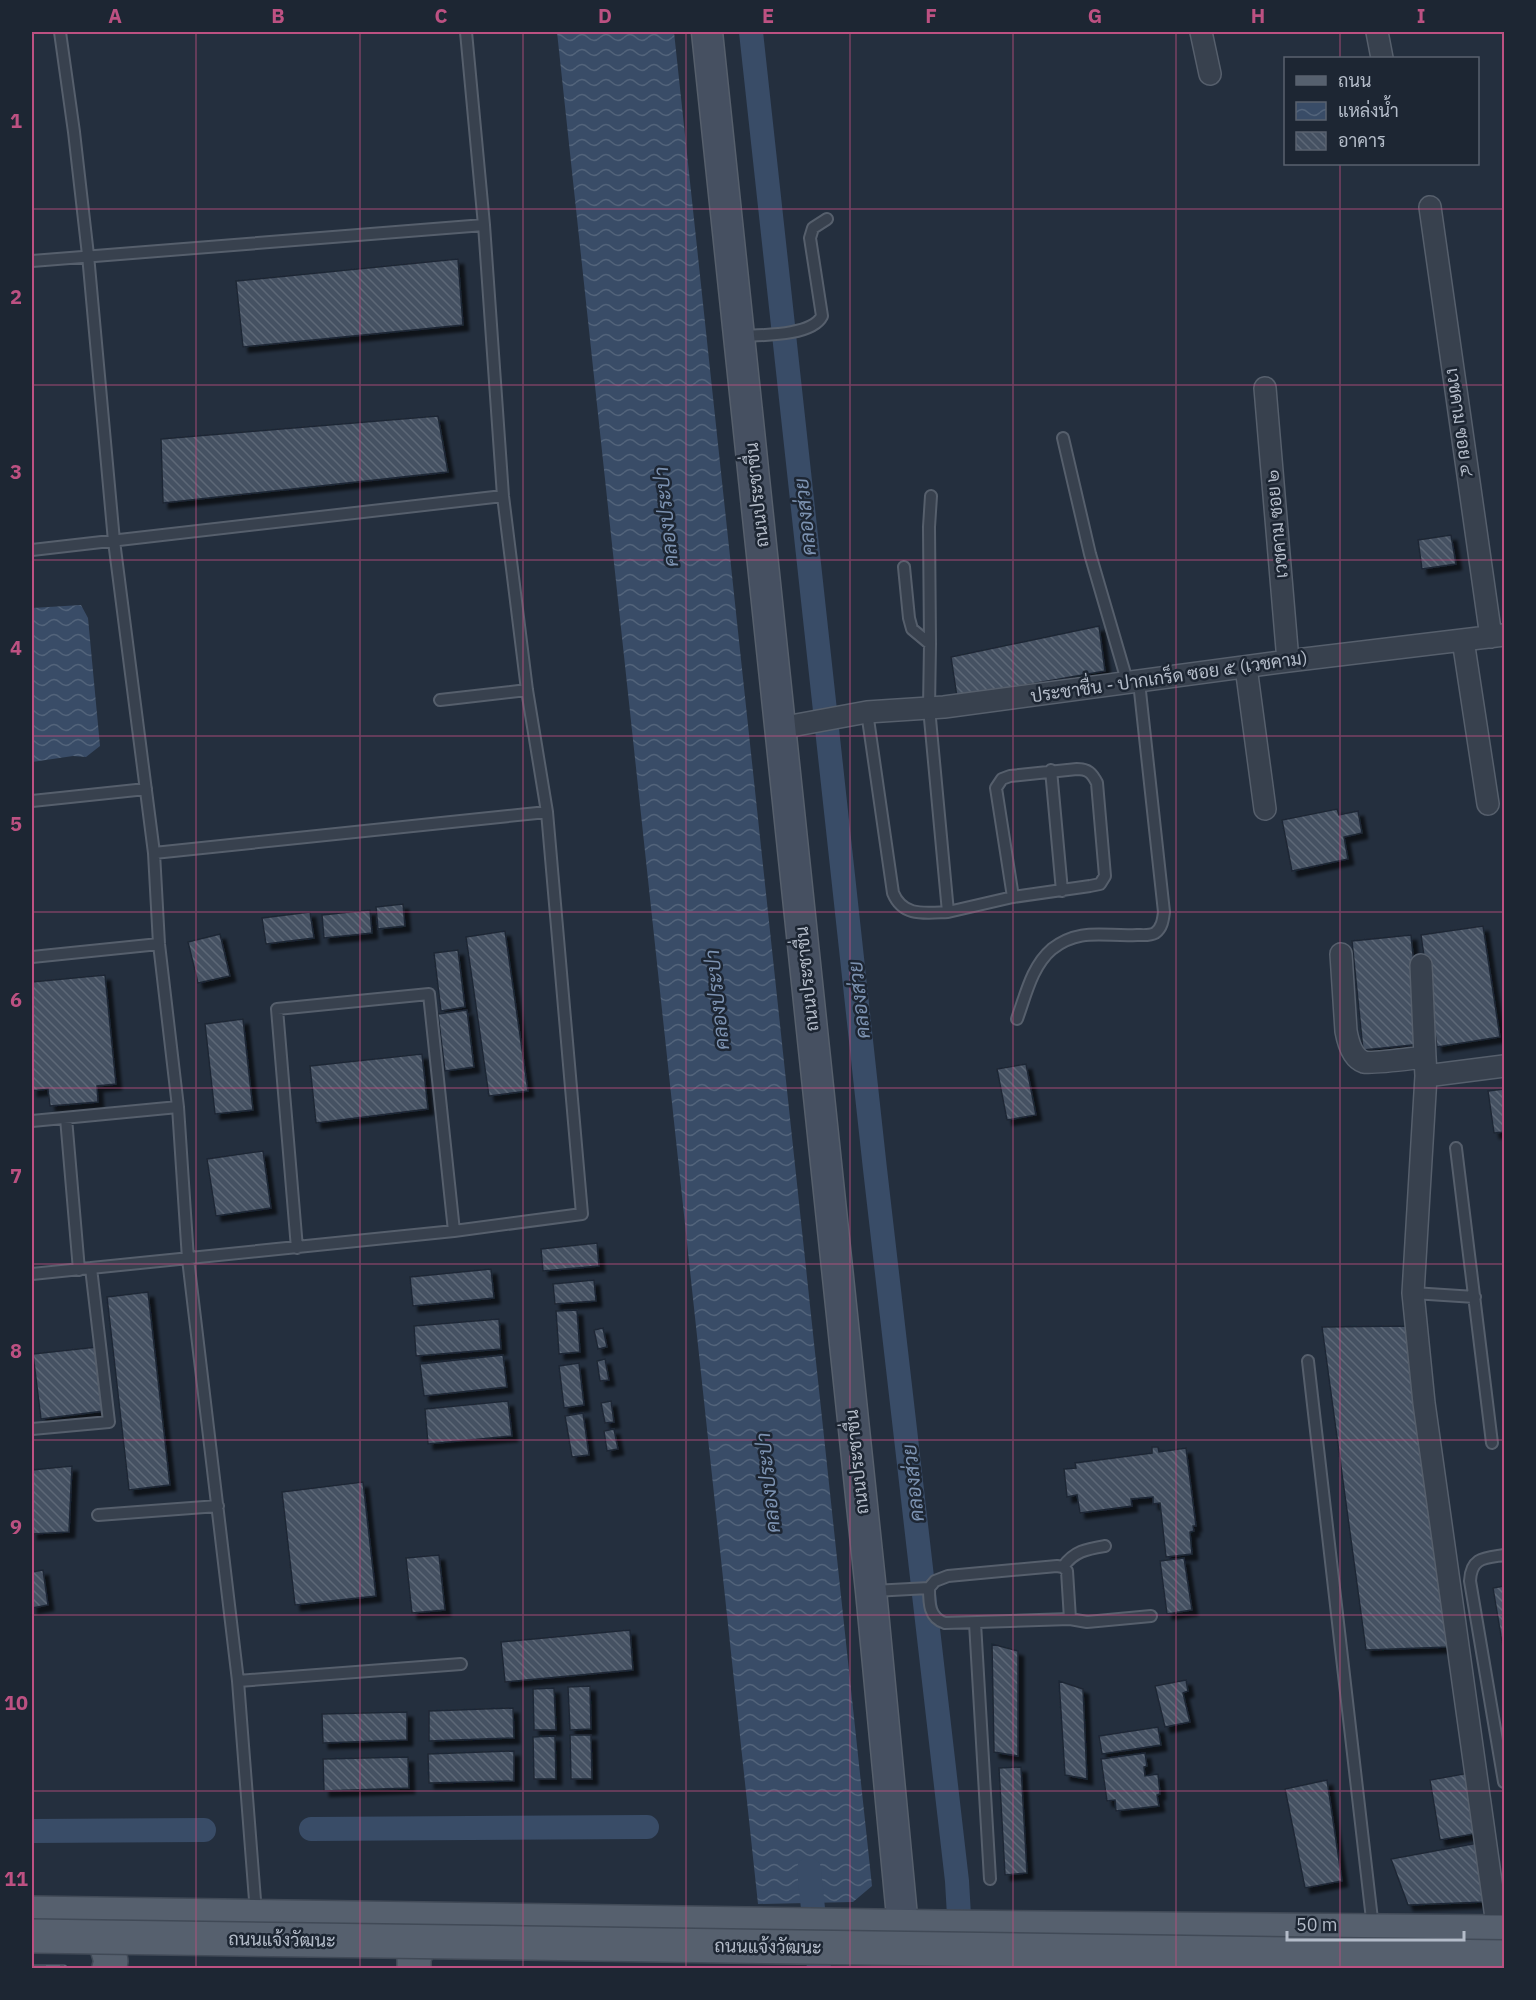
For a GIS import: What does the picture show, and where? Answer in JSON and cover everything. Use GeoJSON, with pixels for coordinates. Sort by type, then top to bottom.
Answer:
{"type":"FeatureCollection","features":[{"type":"Feature","properties":{"kind":"main road","name":"ถนนประชาชื่น"},"geometry":{"type":"LineString","coordinates":[[707,32],[751,336],[789,727],[882,1591],[903,1927]]}},
{"type":"Feature","properties":{"kind":"main road","name":"ถนนแจ้งวัฒนะ"},"geometry":{"type":"LineString","coordinates":[[45,1913],[976,1928],[1373,1931],[1498,1939]]}},
{"type":"Feature","properties":{"kind":"main road"},"geometry":{"type":"LineString","coordinates":[[45,1913],[102,1932],[111,1961],[109,1968]]}},
{"type":"Feature","properties":{"kind":"main road"},"geometry":{"type":"LineString","coordinates":[[414,1968],[414,1957],[425,1936],[465,1920]]}},
{"type":"Feature","properties":{"kind":"main road"},"geometry":{"type":"LineString","coordinates":[[1242,1930],[1242,1968]]}},
{"type":"Feature","properties":{"kind":"main road","name":"ถนนแจ้งวัฒนะ"},"geometry":{"type":"LineString","coordinates":[[32,1936],[1498,1939]]}},
{"type":"Feature","properties":{"kind":"street"},"geometry":{"type":"LineString","coordinates":[[1201,32],[1210,74]]}},
{"type":"Feature","properties":{"kind":"street"},"geometry":{"type":"LineString","coordinates":[[1377,32],[1382,57]]}},
{"type":"Feature","properties":{"kind":"street","name":"เวชคาม ซอย ๔"},"geometry":{"type":"LineString","coordinates":[[1430,207],[1498,636]]}},
{"type":"Feature","properties":{"kind":"street","name":"เวชคาม ซอย ๒"},"geometry":{"type":"LineString","coordinates":[[1265,388],[1288,661]]}},
{"type":"Feature","properties":{"kind":"street","name":"ประชาชื่น - ปากเกร็ด ซอย ๕ (เวชคาม)"},"geometry":{"type":"LineString","coordinates":[[789,727],[867,712],[929,708],[1498,636]]}},
{"type":"Feature","properties":{"kind":"street"},"geometry":{"type":"LineString","coordinates":[[1463,640],[1488,804]]}},
{"type":"Feature","properties":{"kind":"street"},"geometry":{"type":"LineString","coordinates":[[1246,667],[1265,809]]}},
{"type":"Feature","properties":{"kind":"street"},"geometry":{"type":"LineString","coordinates":[[1341,954],[1346,1031],[1354,1055],[1365,1062],[1426,1066],[1504,1066]]}},
{"type":"Feature","properties":{"kind":"street"},"geometry":{"type":"LineString","coordinates":[[1421,965],[1426,1066],[1413,1293],[1424,1403],[1498,1939]]}},
{"type":"Feature","properties":{"kind":"lane"},"geometry":{"type":"LineString","coordinates":[[60,32],[88,255],[114,541],[154,854],[159,944],[178,1107],[188,1259],[238,1681],[256,1916]]}},
{"type":"Feature","properties":{"kind":"lane"},"geometry":{"type":"LineString","coordinates":[[32,1274],[454,1231],[582,1214],[547,812],[527,690],[503,496],[484,225],[466,32]]}},
{"type":"Feature","properties":{"kind":"lane"},"geometry":{"type":"LineString","coordinates":[[751,336],[804,330],[815,326],[822,316],[810,238],[813,228],[827,219]]}},
{"type":"Feature","properties":{"kind":"lane"},"geometry":{"type":"LineString","coordinates":[[32,261],[484,225]]}},
{"type":"Feature","properties":{"kind":"lane"},"geometry":{"type":"LineString","coordinates":[[1017,1019],[1035,969],[1052,950],[1073,936],[1153,934],[1160,929],[1164,912],[1133,683],[1090,554],[1063,438]]}},
{"type":"Feature","properties":{"kind":"lane"},"geometry":{"type":"LineString","coordinates":[[32,550],[503,496]]}},
{"type":"Feature","properties":{"kind":"lane"},"geometry":{"type":"LineString","coordinates":[[931,496],[929,708],[948,912]]}},
{"type":"Feature","properties":{"kind":"lane"},"geometry":{"type":"LineString","coordinates":[[904,567],[912,629],[930,644]]}},
{"type":"Feature","properties":{"kind":"lane"},"geometry":{"type":"LineString","coordinates":[[440,700],[527,690]]}},
{"type":"Feature","properties":{"kind":"lane"},"geometry":{"type":"LineString","coordinates":[[867,712],[893,892],[898,904],[908,910],[925,913],[948,912],[1013,897],[1100,884],[1105,876],[1105,863],[1097,783],[1093,774],[1086,769],[1051,770],[1010,776],[1002,779],[996,788],[1013,897]]}},
{"type":"Feature","properties":{"kind":"lane"},"geometry":{"type":"LineString","coordinates":[[1051,770],[1062,891]]}},
{"type":"Feature","properties":{"kind":"lane"},"geometry":{"type":"LineString","coordinates":[[32,801],[146,789]]}},
{"type":"Feature","properties":{"kind":"lane"},"geometry":{"type":"LineString","coordinates":[[154,854],[547,812]]}},
{"type":"Feature","properties":{"kind":"lane"},"geometry":{"type":"LineString","coordinates":[[32,957],[159,944]]}},
{"type":"Feature","properties":{"kind":"lane"},"geometry":{"type":"LineString","coordinates":[[297,1248],[277,1009],[429,994],[454,1231]]}},
{"type":"Feature","properties":{"kind":"lane"},"geometry":{"type":"LineString","coordinates":[[32,1121],[178,1107]]}},
{"type":"Feature","properties":{"kind":"lane"},"geometry":{"type":"LineString","coordinates":[[32,1429],[109,1422],[85,1269],[66,1118]]}},
{"type":"Feature","properties":{"kind":"lane"},"geometry":{"type":"LineString","coordinates":[[1456,1148],[1492,1443]]}},
{"type":"Feature","properties":{"kind":"lane"},"geometry":{"type":"LineString","coordinates":[[1413,1293],[1475,1297]]}},
{"type":"Feature","properties":{"kind":"lane"},"geometry":{"type":"LineString","coordinates":[[1308,1361],[1373,1931]]}},
{"type":"Feature","properties":{"kind":"lane"},"geometry":{"type":"LineString","coordinates":[[98,1515],[218,1506]]}},
{"type":"Feature","properties":{"kind":"lane"},"geometry":{"type":"LineString","coordinates":[[1063,1567],[1074,1554],[1082,1550],[1105,1546]]}},
{"type":"Feature","properties":{"kind":"lane"},"geometry":{"type":"LineString","coordinates":[[1504,1555],[1475,1563],[1470,1581],[1504,1782]]}},
{"type":"Feature","properties":{"kind":"lane"},"geometry":{"type":"LineString","coordinates":[[882,1591],[929,1588],[935,1581],[948,1576],[1057,1566],[1067,1571],[1070,1619]]}},
{"type":"Feature","properties":{"kind":"lane"},"geometry":{"type":"LineString","coordinates":[[929,1588],[932,1613],[938,1621],[945,1623],[1070,1619],[1087,1622],[1152,1616]]}},
{"type":"Feature","properties":{"kind":"lane"},"geometry":{"type":"LineString","coordinates":[[975,1623],[990,1879]]}},
{"type":"Feature","properties":{"kind":"lane"},"geometry":{"type":"LineString","coordinates":[[238,1681],[461,1664]]}},
{"type":"Feature","properties":{"kind":"water"},"geometry":{"type":"Polygon","coordinates":[[[557,32],[674,32],[872,1886],[853,1902],[758,1904],[557,32]]]}},
{"type":"Feature","properties":{"kind":"water"},"geometry":{"type":"Polygon","coordinates":[[[81,605],[88,618],[100,746],[86,757],[73,756],[32,762],[32,608],[81,605]]]}},
{"type":"Feature","properties":{"kind":"building"},"geometry":{"type":"Polygon","coordinates":[[[458,259],[463,325],[243,347],[236,281],[458,259]]]}},
{"type":"Feature","properties":{"kind":"building"},"geometry":{"type":"Polygon","coordinates":[[[438,416],[448,472],[163,503],[161,439],[438,416]]]}},
{"type":"Feature","properties":{"kind":"building"},"geometry":{"type":"Polygon","coordinates":[[[1451,535],[1456,564],[1422,569],[1418,540],[1451,535]]]}},
{"type":"Feature","properties":{"kind":"building"},"geometry":{"type":"Polygon","coordinates":[[[1099,626],[1105,671],[957,697],[951,657],[1099,626]]]}},
{"type":"Feature","properties":{"kind":"building"},"geometry":{"type":"Polygon","coordinates":[[[1337,809],[1339,815],[1358,811],[1362,833],[1344,837],[1348,859],[1292,871],[1282,820],[1337,809]]]}},
{"type":"Feature","properties":{"kind":"building"},"geometry":{"type":"Polygon","coordinates":[[[403,904],[405,926],[378,929],[376,907],[403,904]]]}},
{"type":"Feature","properties":{"kind":"building"},"geometry":{"type":"Polygon","coordinates":[[[370,910],[372,933],[324,938],[322,915],[370,910]]]}},
{"type":"Feature","properties":{"kind":"building"},"geometry":{"type":"Polygon","coordinates":[[[310,912],[314,938],[266,944],[262,918],[310,912]]]}},
{"type":"Feature","properties":{"kind":"building"},"geometry":{"type":"Polygon","coordinates":[[[1483,926],[1500,1037],[1437,1047],[1421,935],[1483,926]]]}},
{"type":"Feature","properties":{"kind":"building"},"geometry":{"type":"Polygon","coordinates":[[[505,931],[528,1091],[489,1096],[466,937],[505,931]]]}},
{"type":"Feature","properties":{"kind":"building"},"geometry":{"type":"Polygon","coordinates":[[[220,934],[230,976],[198,983],[188,942],[220,934]]]}},
{"type":"Feature","properties":{"kind":"building"},"geometry":{"type":"Polygon","coordinates":[[[1411,935],[1422,1044],[1363,1050],[1352,941],[1411,935]]]}},
{"type":"Feature","properties":{"kind":"building"},"geometry":{"type":"Polygon","coordinates":[[[458,950],[465,1007],[441,1011],[434,953],[458,950]]]}},
{"type":"Feature","properties":{"kind":"building"},"geometry":{"type":"Polygon","coordinates":[[[105,975],[116,1084],[97,1086],[98,1102],[50,1106],[48,1089],[32,1091],[32,982],[105,975]]]}},
{"type":"Feature","properties":{"kind":"building"},"geometry":{"type":"Polygon","coordinates":[[[467,1010],[474,1067],[445,1071],[438,1014],[467,1010]]]}},
{"type":"Feature","properties":{"kind":"building"},"geometry":{"type":"Polygon","coordinates":[[[243,1019],[253,1110],[215,1114],[205,1024],[243,1019]]]}},
{"type":"Feature","properties":{"kind":"building"},"geometry":{"type":"Polygon","coordinates":[[[422,1054],[428,1109],[316,1123],[310,1066],[422,1054]]]}},
{"type":"Feature","properties":{"kind":"building"},"geometry":{"type":"Polygon","coordinates":[[[1026,1064],[1036,1115],[1007,1120],[997,1069],[1026,1064]]]}},
{"type":"Feature","properties":{"kind":"building"},"geometry":{"type":"Polygon","coordinates":[[[1504,1089],[1504,1132],[1494,1133],[1488,1091],[1504,1089]]]}},
{"type":"Feature","properties":{"kind":"building"},"geometry":{"type":"Polygon","coordinates":[[[263,1151],[271,1208],[216,1216],[207,1159],[263,1151]]]}},
{"type":"Feature","properties":{"kind":"building"},"geometry":{"type":"Polygon","coordinates":[[[597,1243],[599,1266],[543,1271],[541,1249],[597,1243]]]}},
{"type":"Feature","properties":{"kind":"building"},"geometry":{"type":"Polygon","coordinates":[[[491,1269],[494,1298],[413,1306],[410,1277],[491,1269]]]}},
{"type":"Feature","properties":{"kind":"building"},"geometry":{"type":"Polygon","coordinates":[[[594,1280],[596,1301],[555,1304],[553,1284],[594,1280]]]}},
{"type":"Feature","properties":{"kind":"building"},"geometry":{"type":"Polygon","coordinates":[[[148,1292],[170,1485],[129,1490],[107,1297],[148,1292]]]}},
{"type":"Feature","properties":{"kind":"building"},"geometry":{"type":"Polygon","coordinates":[[[577,1310],[580,1352],[559,1354],[556,1311],[577,1310]]]}},
{"type":"Feature","properties":{"kind":"building"},"geometry":{"type":"Polygon","coordinates":[[[499,1319],[501,1349],[416,1356],[414,1326],[499,1319]]]}},
{"type":"Feature","properties":{"kind":"building"},"geometry":{"type":"Polygon","coordinates":[[[1408,1326],[1449,1647],[1366,1650],[1322,1327],[1408,1326]]]}},
{"type":"Feature","properties":{"kind":"building"},"geometry":{"type":"Polygon","coordinates":[[[603,1328],[607,1347],[598,1349],[594,1330],[603,1328]]]}},
{"type":"Feature","properties":{"kind":"building"},"geometry":{"type":"Polygon","coordinates":[[[97,1347],[104,1411],[41,1419],[33,1354],[97,1347]]]}},
{"type":"Feature","properties":{"kind":"building"},"geometry":{"type":"Polygon","coordinates":[[[503,1355],[507,1387],[424,1396],[420,1364],[503,1355]]]}},
{"type":"Feature","properties":{"kind":"building"},"geometry":{"type":"Polygon","coordinates":[[[605,1359],[609,1380],[600,1381],[597,1361],[605,1359]]]}},
{"type":"Feature","properties":{"kind":"building"},"geometry":{"type":"Polygon","coordinates":[[[579,1363],[584,1405],[564,1408],[559,1366],[579,1363]]]}},
{"type":"Feature","properties":{"kind":"building"},"geometry":{"type":"Polygon","coordinates":[[[508,1401],[512,1436],[428,1444],[425,1409],[508,1401]]]}},
{"type":"Feature","properties":{"kind":"building"},"geometry":{"type":"Polygon","coordinates":[[[611,1401],[614,1422],[605,1423],[601,1403],[611,1401]]]}},
{"type":"Feature","properties":{"kind":"building"},"geometry":{"type":"Polygon","coordinates":[[[583,1413],[589,1455],[572,1457],[565,1416],[583,1413]]]}},
{"type":"Feature","properties":{"kind":"building"},"geometry":{"type":"Polygon","coordinates":[[[614,1429],[618,1449],[607,1451],[604,1431],[614,1429]]]}},
{"type":"Feature","properties":{"kind":"building"},"geometry":{"type":"Polygon","coordinates":[[[1152,1447],[1158,1447],[1159,1452],[1186,1448],[1196,1526],[1193,1526],[1194,1531],[1190,1532],[1192,1554],[1166,1557],[1160,1503],[1153,1504],[1153,1497],[1131,1499],[1132,1506],[1080,1513],[1077,1495],[1067,1497],[1064,1469],[1076,1468],[1075,1463],[1152,1453],[1152,1447]]]}},
{"type":"Feature","properties":{"kind":"building"},"geometry":{"type":"Polygon","coordinates":[[[72,1466],[69,1532],[32,1534],[32,1470],[72,1466]]]}},
{"type":"Feature","properties":{"kind":"building"},"geometry":{"type":"Polygon","coordinates":[[[363,1482],[376,1596],[295,1605],[282,1492],[363,1482]]]}},
{"type":"Feature","properties":{"kind":"building"},"geometry":{"type":"Polygon","coordinates":[[[439,1555],[445,1610],[412,1613],[406,1558],[439,1555]]]}},
{"type":"Feature","properties":{"kind":"building"},"geometry":{"type":"Polygon","coordinates":[[[1184,1558],[1192,1610],[1167,1614],[1160,1561],[1184,1558]]]}},
{"type":"Feature","properties":{"kind":"building"},"geometry":{"type":"Polygon","coordinates":[[[43,1570],[48,1605],[32,1608],[32,1572],[43,1570]]]}},
{"type":"Feature","properties":{"kind":"building"},"geometry":{"type":"Polygon","coordinates":[[[1504,1586],[1504,1654],[1493,1588],[1504,1586]]]}},
{"type":"Feature","properties":{"kind":"building"},"geometry":{"type":"Polygon","coordinates":[[[630,1630],[633,1670],[505,1682],[501,1642],[630,1630]]]}},
{"type":"Feature","properties":{"kind":"building"},"geometry":{"type":"Polygon","coordinates":[[[992,1644],[1018,1651],[1018,1756],[994,1752],[992,1644]]]}},
{"type":"Feature","properties":{"kind":"building"},"geometry":{"type":"Polygon","coordinates":[[[1186,1680],[1188,1691],[1183,1693],[1190,1722],[1165,1727],[1155,1686],[1186,1680]]]}},
{"type":"Feature","properties":{"kind":"building"},"geometry":{"type":"Polygon","coordinates":[[[1059,1681],[1083,1689],[1087,1779],[1065,1775],[1059,1681]]]}},
{"type":"Feature","properties":{"kind":"building"},"geometry":{"type":"Polygon","coordinates":[[[590,1686],[591,1729],[570,1730],[568,1687],[590,1686]]]}},
{"type":"Feature","properties":{"kind":"building"},"geometry":{"type":"Polygon","coordinates":[[[554,1688],[556,1730],[534,1730],[533,1689],[554,1688]]]}},
{"type":"Feature","properties":{"kind":"building"},"geometry":{"type":"Polygon","coordinates":[[[513,1708],[514,1738],[429,1741],[429,1711],[513,1708]]]}},
{"type":"Feature","properties":{"kind":"building"},"geometry":{"type":"Polygon","coordinates":[[[407,1712],[407,1740],[323,1743],[322,1714],[407,1712]]]}},
{"type":"Feature","properties":{"kind":"building"},"geometry":{"type":"Polygon","coordinates":[[[1158,1727],[1161,1745],[1102,1754],[1099,1736],[1158,1727]]]}},
{"type":"Feature","properties":{"kind":"building"},"geometry":{"type":"Polygon","coordinates":[[[570,1735],[591,1735],[592,1779],[571,1779],[570,1735]]]}},
{"type":"Feature","properties":{"kind":"building"},"geometry":{"type":"Polygon","coordinates":[[[555,1736],[556,1779],[534,1779],[533,1737],[555,1736]]]}},
{"type":"Feature","properties":{"kind":"building"},"geometry":{"type":"Polygon","coordinates":[[[514,1751],[514,1781],[429,1783],[428,1754],[514,1751]]]}},
{"type":"Feature","properties":{"kind":"building"},"geometry":{"type":"Polygon","coordinates":[[[1145,1753],[1147,1766],[1144,1767],[1145,1776],[1158,1774],[1159,1806],[1116,1811],[1115,1800],[1107,1801],[1101,1759],[1145,1753]]]}},
{"type":"Feature","properties":{"kind":"building"},"geometry":{"type":"Polygon","coordinates":[[[408,1757],[409,1788],[324,1791],[323,1759],[408,1757]]]}},
{"type":"Feature","properties":{"kind":"building"},"geometry":{"type":"Polygon","coordinates":[[[1021,1767],[1027,1873],[1005,1875],[999,1768],[1021,1767]]]}},
{"type":"Feature","properties":{"kind":"building"},"geometry":{"type":"Polygon","coordinates":[[[1469,1773],[1479,1833],[1440,1840],[1430,1780],[1469,1773]]]}},
{"type":"Feature","properties":{"kind":"building"},"geometry":{"type":"Polygon","coordinates":[[[1327,1780],[1342,1881],[1305,1888],[1285,1789],[1327,1780]]]}},
{"type":"Feature","properties":{"kind":"building"},"geometry":{"type":"Polygon","coordinates":[[[1478,1843],[1485,1902],[1408,1905],[1391,1859],[1478,1843]]]}},
{"type":"Feature","properties":{"kind":"waterway","name":"คลองส่วย"},"geometry":{"type":"LineString","coordinates":[[751,32],[875,1169],[957,1881],[962,1968]]}},
{"type":"Feature","properties":{"kind":"waterway"},"geometry":{"type":"LineString","coordinates":[[311,1829],[647,1827]]}},
{"type":"Feature","properties":{"kind":"waterway"},"geometry":{"type":"LineString","coordinates":[[32,1831],[204,1830]]}},
{"type":"Feature","properties":{"kind":"waterway","name":"คลองประปา"},"geometry":{"type":"LineString","coordinates":[[809,1869],[819,1968]]}},
{"type":"Feature","properties":{"kind":"railway"},"geometry":{"type":"LineString","coordinates":[[32,1968],[64,1968]]}}]}
